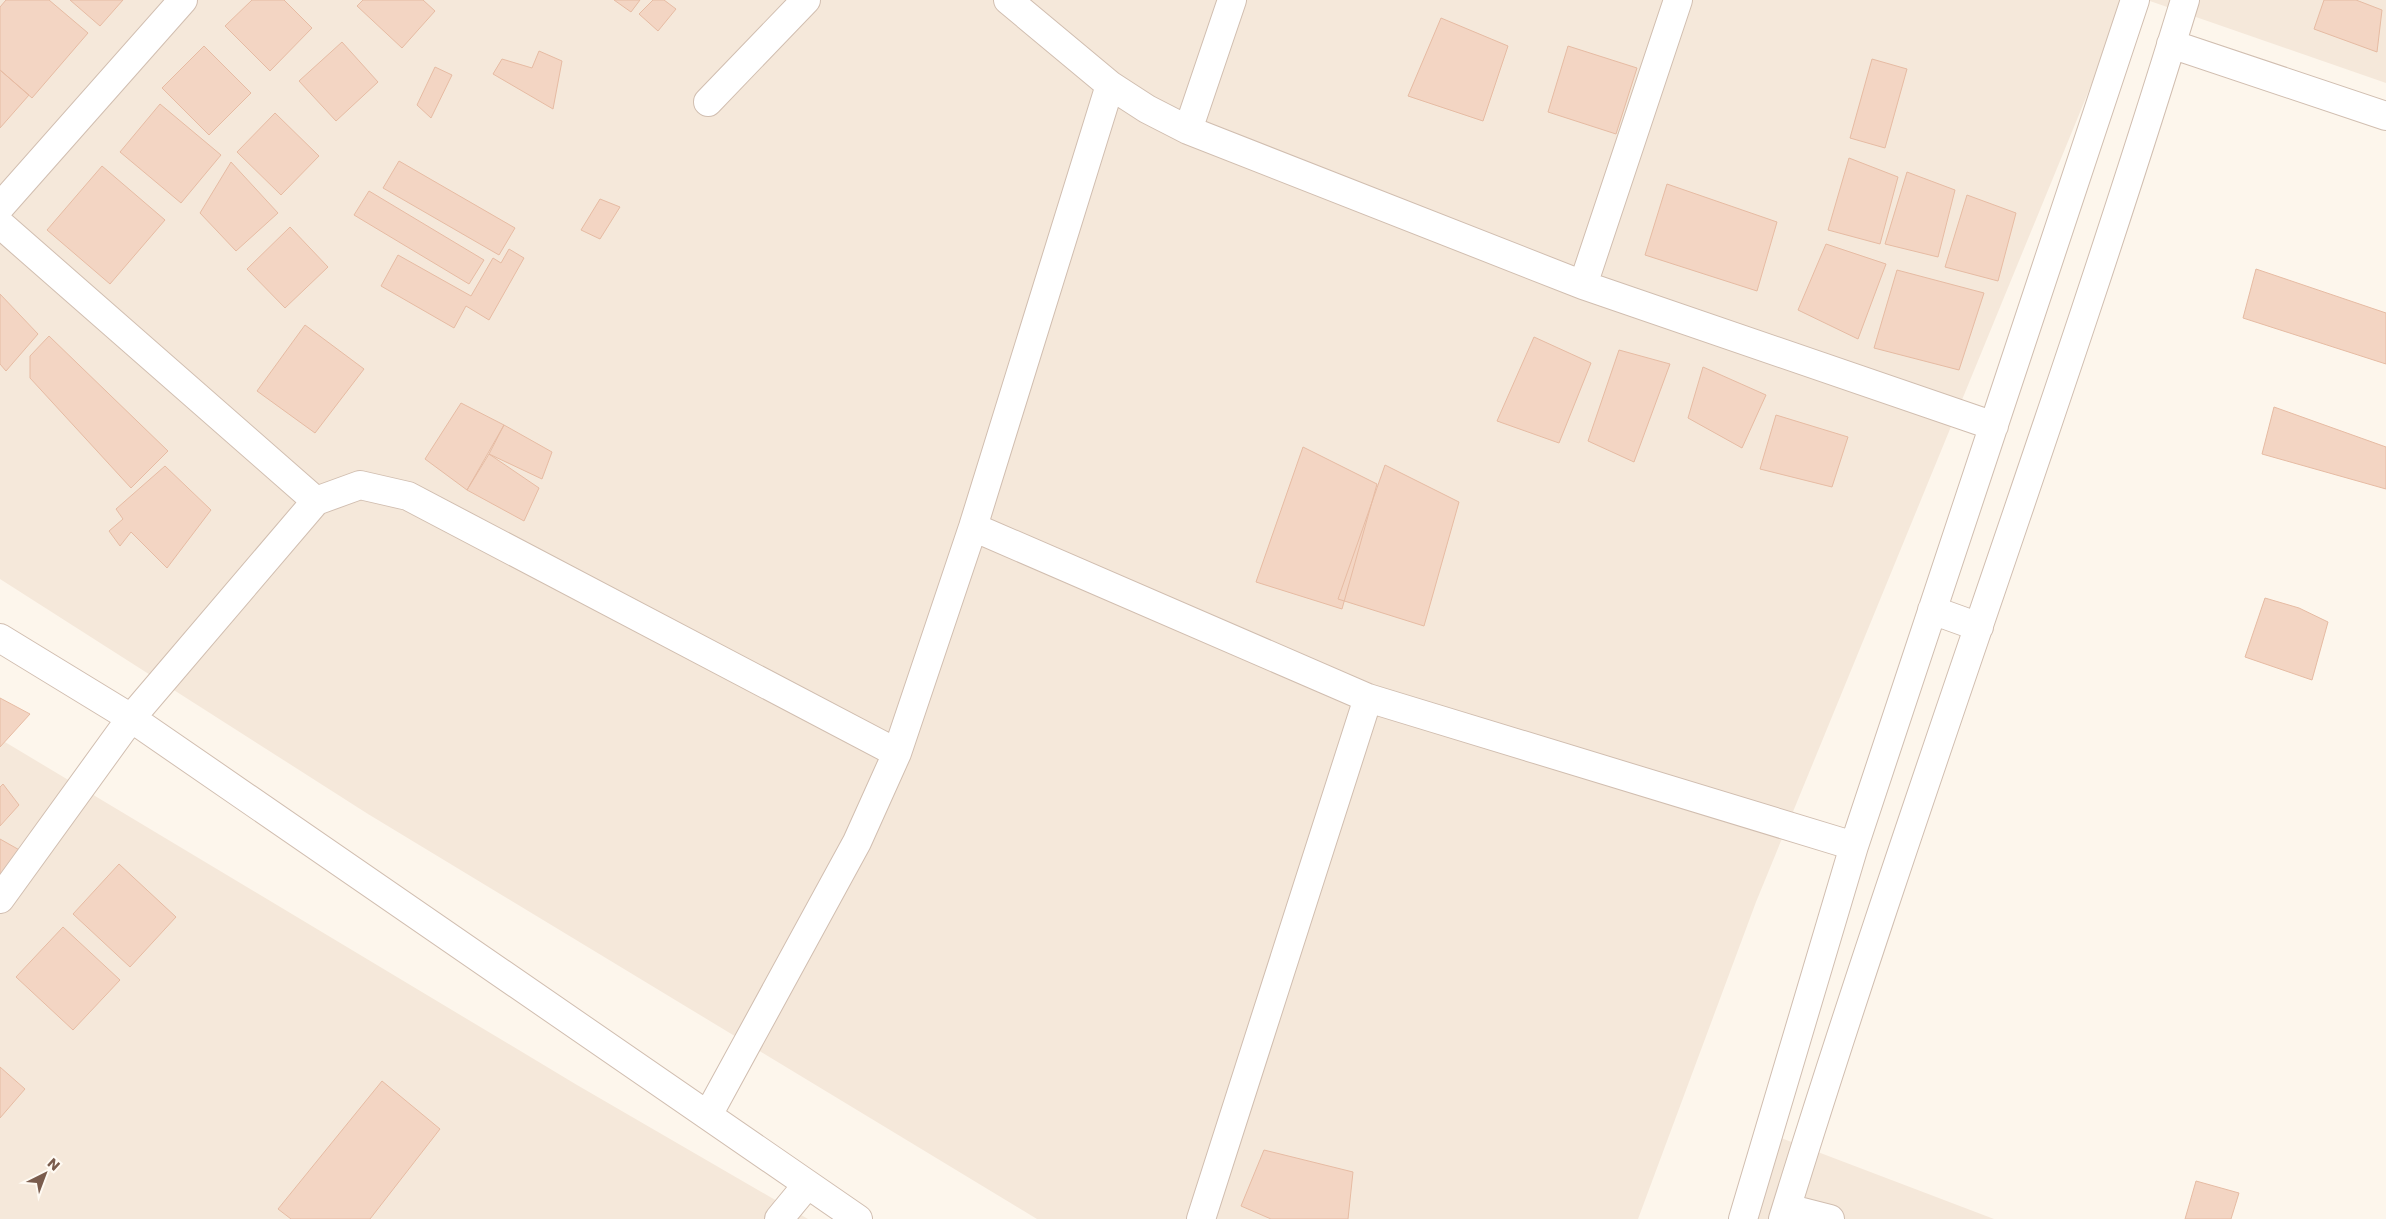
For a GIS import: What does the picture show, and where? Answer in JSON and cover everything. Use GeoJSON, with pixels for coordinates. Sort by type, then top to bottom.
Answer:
{"type":"FeatureCollection","features":[{"type":"Feature","properties":{"kind":"street"},"geometry":{"type":"LineString","coordinates":[[0,207],[183,0]]}},
{"type":"Feature","properties":{"kind":"street"},"geometry":{"type":"LineString","coordinates":[[708,102],[806,0]]}},
{"type":"Feature","properties":{"kind":"street"},"geometry":{"type":"LineString","coordinates":[[1008,0],[1110,86],[1147,109],[1188,130],[1583,285],[1994,426]]}},
{"type":"Feature","properties":{"kind":"street"},"geometry":{"type":"LineString","coordinates":[[1188,130],[1232,0]]}},
{"type":"Feature","properties":{"kind":"street"},"geometry":{"type":"LineString","coordinates":[[1583,285],[1678,0]]}},
{"type":"Feature","properties":{"kind":"street"},"geometry":{"type":"LineString","coordinates":[[1743,1219],[1854,846],[2135,0]]}},
{"type":"Feature","properties":{"kind":"street"},"geometry":{"type":"LineString","coordinates":[[1830,1219],[1785,1213],[1900,858],[2046,433],[2185,0]]}},
{"type":"Feature","properties":{"kind":"street"},"geometry":{"type":"LineString","coordinates":[[2171,44],[2386,116]]}},
{"type":"Feature","properties":{"kind":"street"},"geometry":{"type":"LineString","coordinates":[[708,1115],[857,842],[897,753],[973,527],[1110,86]]}},
{"type":"Feature","properties":{"kind":"street"},"geometry":{"type":"LineString","coordinates":[[0,224],[316,501]]}},
{"type":"Feature","properties":{"kind":"street"},"geometry":{"type":"LineString","coordinates":[[0,899],[131,718],[316,501],[360,485],[408,496],[897,753]]}},
{"type":"Feature","properties":{"kind":"street"},"geometry":{"type":"LineString","coordinates":[[973,527],[1368,698],[1854,846]]}},
{"type":"Feature","properties":{"kind":"street"},"geometry":{"type":"LineString","coordinates":[[1932,610],[1979,628]]}},
{"type":"Feature","properties":{"kind":"street"},"geometry":{"type":"LineString","coordinates":[[0,638],[131,718],[708,1115],[806,1185],[858,1219]]}},
{"type":"Feature","properties":{"kind":"street"},"geometry":{"type":"LineString","coordinates":[[1202,1219],[1368,698]]}},
{"type":"Feature","properties":{"kind":"street"},"geometry":{"type":"LineString","coordinates":[[779,1219],[806,1185]]}},
{"type":"Feature","properties":{"kind":"shaded area"},"geometry":{"type":"Polygon","coordinates":[[[0,0],[2126,0],[1756,902],[1638,1219],[1037,1219],[368,814],[0,579],[0,0]]]}},
{"type":"Feature","properties":{"kind":"shaded area"},"geometry":{"type":"Polygon","coordinates":[[[2147,0],[2386,0],[2386,83],[2147,0]]]}},
{"type":"Feature","properties":{"kind":"shaded area"},"geometry":{"type":"Polygon","coordinates":[[[0,739],[577,1085],[808,1219],[0,1219],[0,739]]]}},
{"type":"Feature","properties":{"kind":"shaded area"},"geometry":{"type":"Polygon","coordinates":[[[1781,1138],[1994,1219],[1755,1219],[1781,1138]]]}},
{"type":"Feature","properties":{"kind":"building"},"geometry":{"type":"Polygon","coordinates":[[[6,0],[49,0],[88,33],[32,98],[0,70],[0,7],[6,0]]]}},
{"type":"Feature","properties":{"kind":"building"},"geometry":{"type":"Polygon","coordinates":[[[70,0],[123,0],[100,26],[70,0]]]}},
{"type":"Feature","properties":{"kind":"building"},"geometry":{"type":"Polygon","coordinates":[[[252,0],[284,0],[312,28],[270,71],[225,26],[252,0]]]}},
{"type":"Feature","properties":{"kind":"building"},"geometry":{"type":"Polygon","coordinates":[[[363,0],[423,0],[435,11],[402,48],[357,6],[363,0]]]}},
{"type":"Feature","properties":{"kind":"building"},"geometry":{"type":"Polygon","coordinates":[[[614,0],[640,0],[631,12],[614,0]]]}},
{"type":"Feature","properties":{"kind":"building"},"geometry":{"type":"Polygon","coordinates":[[[653,0],[664,0],[676,9],[658,31],[639,14],[653,0]]]}},
{"type":"Feature","properties":{"kind":"building"},"geometry":{"type":"Polygon","coordinates":[[[2324,0],[2356,0],[2382,10],[2377,52],[2314,29],[2324,0]]]}},
{"type":"Feature","properties":{"kind":"building"},"geometry":{"type":"Polygon","coordinates":[[[1441,18],[1508,46],[1483,121],[1408,96],[1441,18]]]}},
{"type":"Feature","properties":{"kind":"building"},"geometry":{"type":"Polygon","coordinates":[[[342,42],[378,82],[336,121],[299,81],[342,42]]]}},
{"type":"Feature","properties":{"kind":"building"},"geometry":{"type":"Polygon","coordinates":[[[204,46],[251,93],[209,135],[162,88],[204,46]]]}},
{"type":"Feature","properties":{"kind":"building"},"geometry":{"type":"Polygon","coordinates":[[[1568,46],[1637,68],[1616,134],[1548,112],[1568,46]]]}},
{"type":"Feature","properties":{"kind":"building"},"geometry":{"type":"Polygon","coordinates":[[[539,51],[562,61],[553,109],[493,74],[502,59],[532,68],[539,51]]]}},
{"type":"Feature","properties":{"kind":"building"},"geometry":{"type":"Polygon","coordinates":[[[1872,59],[1907,69],[1885,148],[1850,138],[1872,59]]]}},
{"type":"Feature","properties":{"kind":"building"},"geometry":{"type":"Polygon","coordinates":[[[435,67],[452,75],[431,118],[417,105],[435,67]]]}},
{"type":"Feature","properties":{"kind":"building"},"geometry":{"type":"Polygon","coordinates":[[[0,70],[29,95],[0,128],[0,70]]]}},
{"type":"Feature","properties":{"kind":"building"},"geometry":{"type":"Polygon","coordinates":[[[160,104],[221,155],[181,203],[120,152],[160,104]]]}},
{"type":"Feature","properties":{"kind":"building"},"geometry":{"type":"Polygon","coordinates":[[[275,113],[319,156],[281,195],[237,152],[275,113]]]}},
{"type":"Feature","properties":{"kind":"building"},"geometry":{"type":"Polygon","coordinates":[[[1849,158],[1898,177],[1880,244],[1828,230],[1849,158]]]}},
{"type":"Feature","properties":{"kind":"building"},"geometry":{"type":"Polygon","coordinates":[[[399,161],[515,228],[499,255],[383,188],[399,161]]]}},
{"type":"Feature","properties":{"kind":"building"},"geometry":{"type":"Polygon","coordinates":[[[231,162],[278,213],[236,251],[200,213],[231,162]]]}},
{"type":"Feature","properties":{"kind":"building"},"geometry":{"type":"Polygon","coordinates":[[[102,166],[165,220],[110,284],[47,230],[102,166]]]}},
{"type":"Feature","properties":{"kind":"building"},"geometry":{"type":"Polygon","coordinates":[[[1907,172],[1955,190],[1938,257],[1885,244],[1907,172]]]}},
{"type":"Feature","properties":{"kind":"building"},"geometry":{"type":"Polygon","coordinates":[[[1667,184],[1777,222],[1757,291],[1645,255],[1667,184]]]}},
{"type":"Feature","properties":{"kind":"building"},"geometry":{"type":"Polygon","coordinates":[[[369,191],[484,260],[469,284],[354,215],[369,191]]]}},
{"type":"Feature","properties":{"kind":"building"},"geometry":{"type":"Polygon","coordinates":[[[1967,195],[2016,213],[1998,281],[1945,267],[1967,195]]]}},
{"type":"Feature","properties":{"kind":"building"},"geometry":{"type":"Polygon","coordinates":[[[600,199],[620,207],[600,239],[581,230],[600,199]]]}},
{"type":"Feature","properties":{"kind":"building"},"geometry":{"type":"Polygon","coordinates":[[[290,227],[328,267],[285,308],[247,269],[290,227]]]}},
{"type":"Feature","properties":{"kind":"building"},"geometry":{"type":"Polygon","coordinates":[[[1826,244],[1886,264],[1858,339],[1798,310],[1826,244]]]}},
{"type":"Feature","properties":{"kind":"building"},"geometry":{"type":"Polygon","coordinates":[[[509,249],[524,258],[489,320],[466,306],[454,328],[381,286],[398,255],[471,296],[493,258],[501,263],[509,249]]]}},
{"type":"Feature","properties":{"kind":"building"},"geometry":{"type":"Polygon","coordinates":[[[2256,269],[2386,313],[2386,364],[2243,318],[2256,269]]]}},
{"type":"Feature","properties":{"kind":"building"},"geometry":{"type":"Polygon","coordinates":[[[1897,270],[1984,293],[1959,370],[1874,348],[1897,270]]]}},
{"type":"Feature","properties":{"kind":"building"},"geometry":{"type":"Polygon","coordinates":[[[0,294],[38,334],[6,371],[0,364],[0,294]]]}},
{"type":"Feature","properties":{"kind":"building"},"geometry":{"type":"Polygon","coordinates":[[[305,325],[364,369],[315,433],[257,391],[305,325]]]}},
{"type":"Feature","properties":{"kind":"building"},"geometry":{"type":"Polygon","coordinates":[[[49,336],[168,451],[131,488],[30,378],[30,356],[49,336]]]}},
{"type":"Feature","properties":{"kind":"building"},"geometry":{"type":"Polygon","coordinates":[[[1534,337],[1591,363],[1559,443],[1497,421],[1534,337]]]}},
{"type":"Feature","properties":{"kind":"building"},"geometry":{"type":"Polygon","coordinates":[[[1619,350],[1670,364],[1634,462],[1588,441],[1619,350]]]}},
{"type":"Feature","properties":{"kind":"building"},"geometry":{"type":"Polygon","coordinates":[[[1703,367],[1766,395],[1742,448],[1688,418],[1703,367]]]}},
{"type":"Feature","properties":{"kind":"building"},"geometry":{"type":"Polygon","coordinates":[[[461,403],[504,425],[467,490],[425,459],[461,403]]]}},
{"type":"Feature","properties":{"kind":"building"},"geometry":{"type":"Polygon","coordinates":[[[2274,407],[2386,447],[2386,489],[2262,454],[2274,407]]]}},
{"type":"Feature","properties":{"kind":"building"},"geometry":{"type":"Polygon","coordinates":[[[1776,415],[1848,437],[1832,487],[1760,469],[1776,415]]]}},
{"type":"Feature","properties":{"kind":"building"},"geometry":{"type":"Polygon","coordinates":[[[504,425],[552,452],[542,479],[489,454],[504,425]]]}},
{"type":"Feature","properties":{"kind":"building"},"geometry":{"type":"Polygon","coordinates":[[[1303,447],[1377,484],[1342,609],[1256,582],[1303,447]]]}},
{"type":"Feature","properties":{"kind":"building"},"geometry":{"type":"Polygon","coordinates":[[[489,454],[539,488],[524,521],[467,490],[489,454]]]}},
{"type":"Feature","properties":{"kind":"building"},"geometry":{"type":"Polygon","coordinates":[[[1385,465],[1459,502],[1424,626],[1338,599],[1385,465]]]}},
{"type":"Feature","properties":{"kind":"building"},"geometry":{"type":"Polygon","coordinates":[[[165,466],[211,510],[167,568],[131,532],[120,546],[109,531],[123,519],[116,509],[165,466]]]}},
{"type":"Feature","properties":{"kind":"building"},"geometry":{"type":"Polygon","coordinates":[[[2265,598],[2299,608],[2328,622],[2312,680],[2245,657],[2265,598]]]}},
{"type":"Feature","properties":{"kind":"building"},"geometry":{"type":"Polygon","coordinates":[[[0,698],[30,714],[0,747],[0,698]]]}},
{"type":"Feature","properties":{"kind":"building"},"geometry":{"type":"Polygon","coordinates":[[[3,784],[19,805],[0,826],[0,787],[3,784]]]}},
{"type":"Feature","properties":{"kind":"building"},"geometry":{"type":"Polygon","coordinates":[[[0,839],[30,856],[0,883],[0,839]]]}},
{"type":"Feature","properties":{"kind":"building"},"geometry":{"type":"Polygon","coordinates":[[[119,864],[176,917],[130,967],[73,914],[119,864]]]}},
{"type":"Feature","properties":{"kind":"building"},"geometry":{"type":"Polygon","coordinates":[[[63,927],[120,980],[73,1030],[16,977],[63,927]]]}},
{"type":"Feature","properties":{"kind":"building"},"geometry":{"type":"Polygon","coordinates":[[[0,1067],[25,1089],[0,1118],[0,1067]]]}},
{"type":"Feature","properties":{"kind":"building"},"geometry":{"type":"Polygon","coordinates":[[[382,1081],[440,1129],[370,1219],[291,1219],[278,1209],[382,1081]]]}},
{"type":"Feature","properties":{"kind":"building"},"geometry":{"type":"Polygon","coordinates":[[[1264,1150],[1353,1172],[1348,1219],[1271,1219],[1241,1206],[1264,1150]]]}},
{"type":"Feature","properties":{"kind":"building"},"geometry":{"type":"Polygon","coordinates":[[[2196,1181],[2239,1193],[2231,1219],[2185,1219],[2196,1181]]]}}]}
